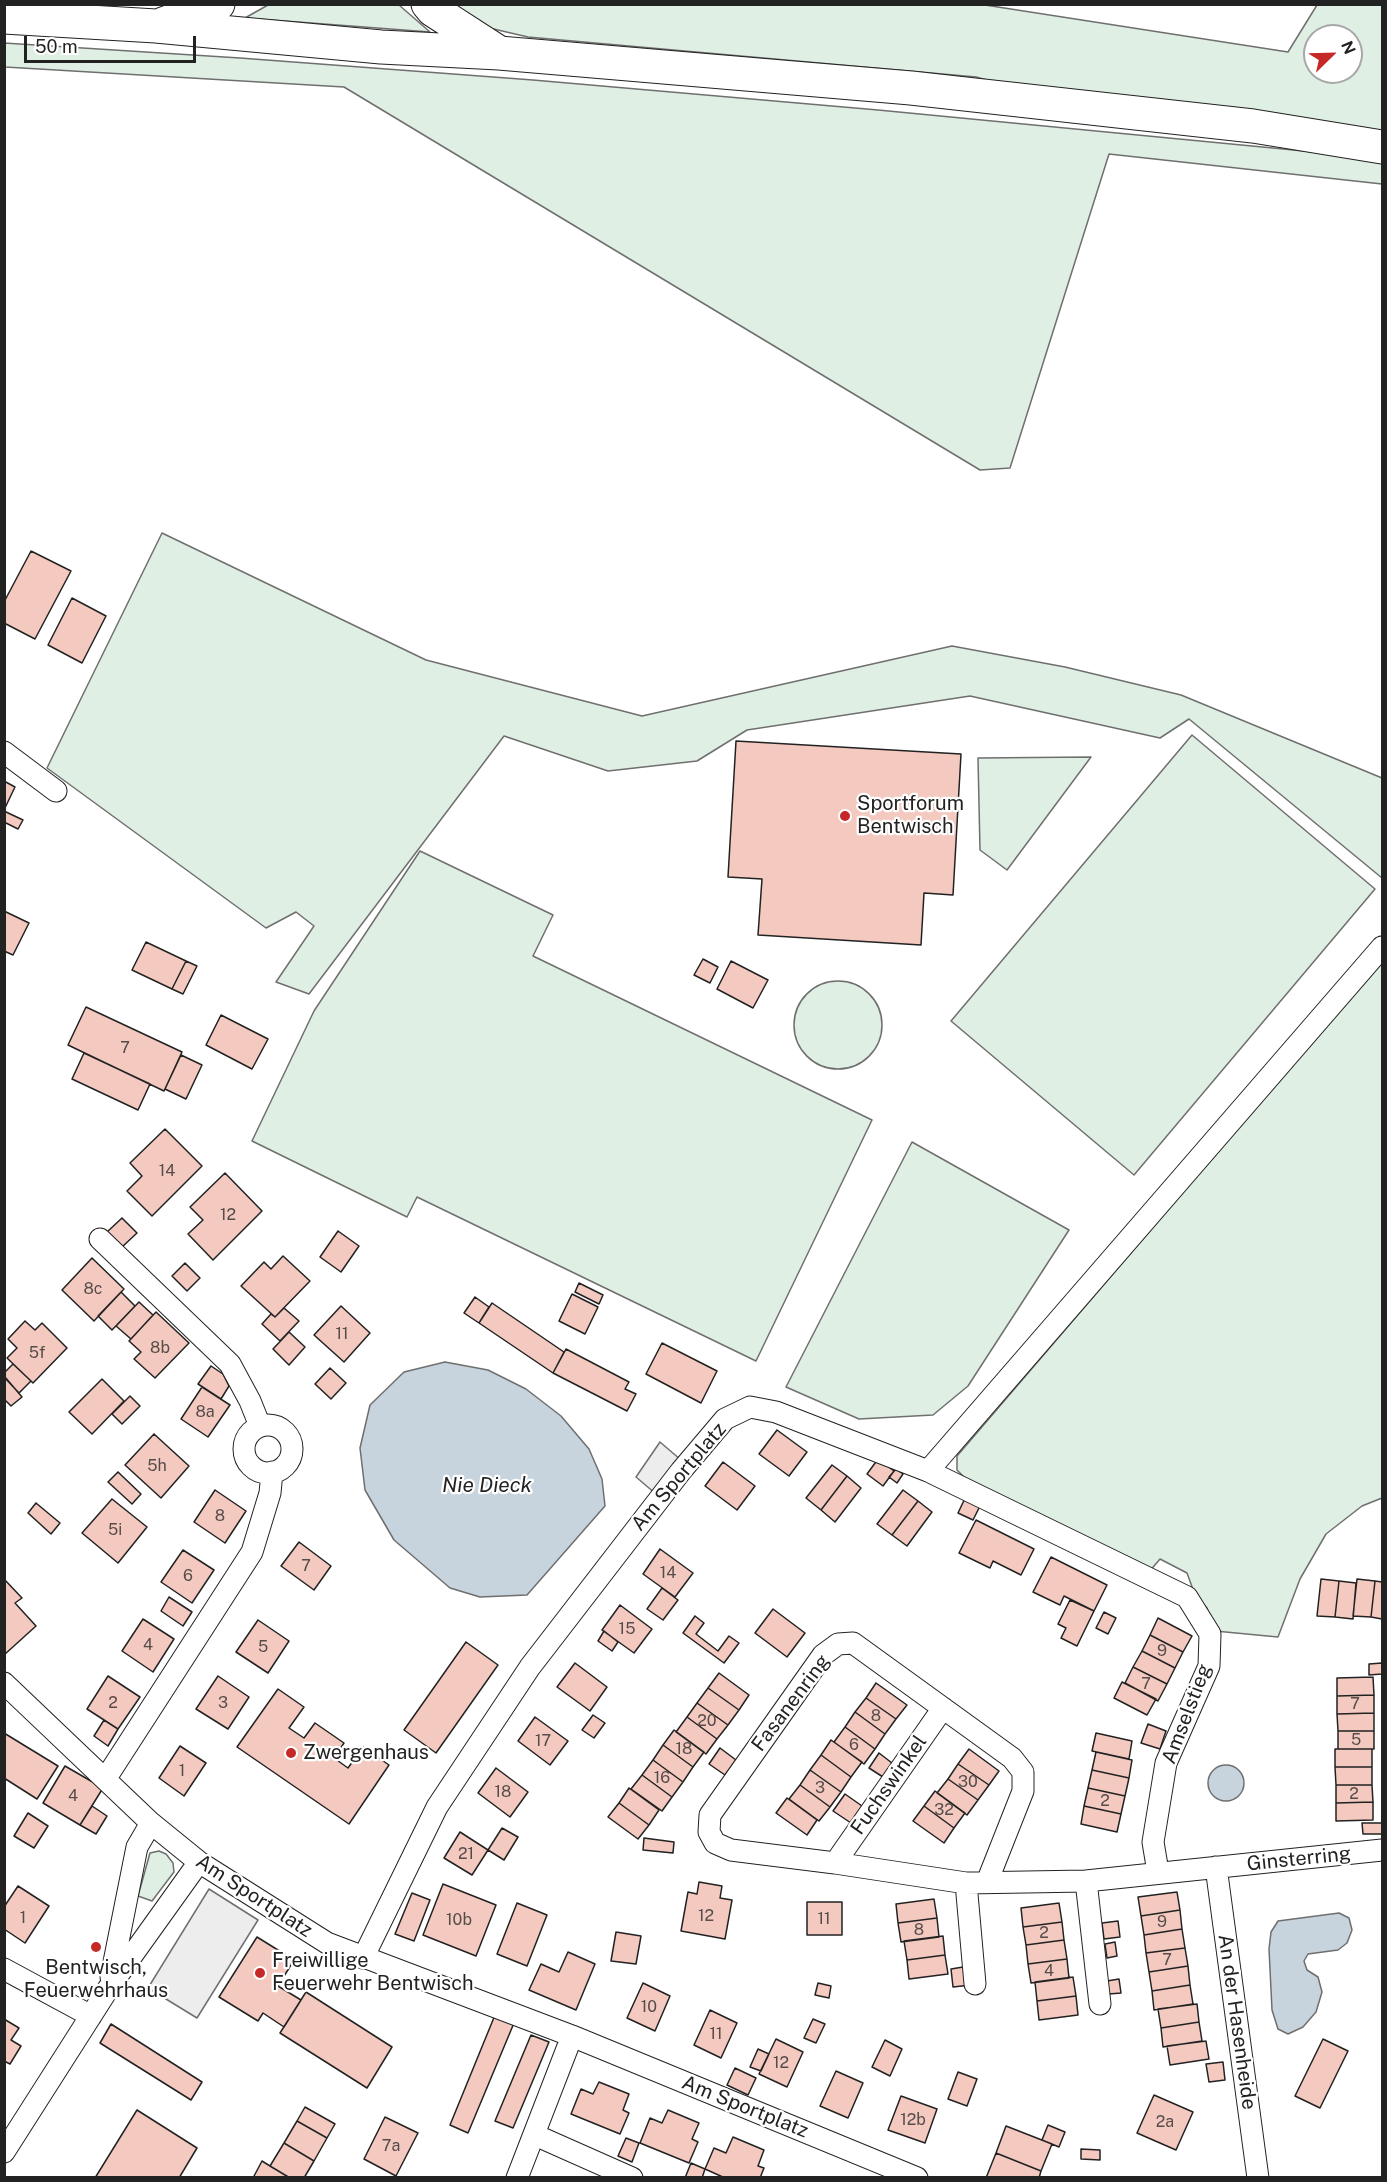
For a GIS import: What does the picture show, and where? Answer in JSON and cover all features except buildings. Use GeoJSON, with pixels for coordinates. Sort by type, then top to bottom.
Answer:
{"type":"FeatureCollection","features":[{"type":"Feature","properties":{"kind":"highway"},"geometry":{"type":"LineString","coordinates":[[156,26],[218,4]]}},
{"type":"Feature","properties":{"kind":"highway"},"geometry":{"type":"LineString","coordinates":[[428,4],[433,10],[499,54]]}},
{"type":"Feature","properties":{"kind":"highway"},"geometry":{"type":"LineString","coordinates":[[4,17],[156,26],[346,44],[499,54],[911,88],[1253,126],[1383,147]]}},
{"type":"Feature","properties":{"kind":"highway"},"geometry":{"type":"LineString","coordinates":[[4,36],[534,71],[916,105],[1254,139],[1350,143]]}},
{"type":"Feature","properties":{"kind":"street"},"geometry":{"type":"LineString","coordinates":[[4,752],[56,791]]}},
{"type":"Feature","properties":{"kind":"street"},"geometry":{"type":"LineString","coordinates":[[927,1471],[1383,947]]}},
{"type":"Feature","properties":{"kind":"street"},"geometry":{"type":"LineString","coordinates":[[100,1239],[230,1364],[250,1401],[260,1426]]}},
{"type":"Feature","properties":{"kind":"street","name":"Am Sportplatz"},"geometry":{"type":"LineString","coordinates":[[363,1958],[437,1807],[523,1677],[660,1496],[725,1419],[750,1407],[776,1412],[927,1471],[1187,1597]]}},
{"type":"Feature","properties":{"kind":"street"},"geometry":{"type":"LineString","coordinates":[[260,1426],[278,1427],[286,1433],[291,1442],[292,1452],[289,1461],[282,1469],[262,1472],[247,1460],[244,1450],[246,1440],[252,1431],[260,1426]]}},
{"type":"Feature","properties":{"kind":"street"},"geometry":{"type":"LineString","coordinates":[[106,1778],[252,1552],[270,1493],[273,1472]]}},
{"type":"Feature","properties":{"kind":"street","name":"Amselstieg"},"geometry":{"type":"LineString","coordinates":[[1158,1872],[1153,1842],[1166,1763],[1209,1666],[1210,1634],[1187,1597]]}},
{"type":"Feature","properties":{"kind":"street","name":"Fasanenring"},"geometry":{"type":"LineString","coordinates":[[987,1882],[1023,1791],[1023,1773],[1012,1758],[854,1642],[838,1644],[823,1655],[710,1815],[709,1832],[715,1843],[731,1850],[966,1883],[1086,1881],[1216,1867]]}},
{"type":"Feature","properties":{"kind":"street","name":"Am Sportplatz"},"geometry":{"type":"LineString","coordinates":[[4,1683],[151,1823],[199,1862],[327,1943],[572,2036],[917,2178]]}},
{"type":"Feature","properties":{"kind":"street","name":"Fuchswinkel"},"geometry":{"type":"LineString","coordinates":[[836,1863],[943,1708]]}},
{"type":"Feature","properties":{"kind":"street"},"geometry":{"type":"LineString","coordinates":[[108,1989],[137,1847],[151,1823]]}},
{"type":"Feature","properties":{"kind":"street","name":"Ginsterring"},"geometry":{"type":"LineString","coordinates":[[1216,1867],[1383,1850]]}},
{"type":"Feature","properties":{"kind":"street"},"geometry":{"type":"LineString","coordinates":[[4,2152],[108,1989],[199,1862]]}},
{"type":"Feature","properties":{"kind":"street","name":"An der Hasenheide"},"geometry":{"type":"LineString","coordinates":[[1216,1867],[1258,2178]]}},
{"type":"Feature","properties":{"kind":"street"},"geometry":{"type":"LineString","coordinates":[[1086,1881],[1100,2004]]}},
{"type":"Feature","properties":{"kind":"street"},"geometry":{"type":"LineString","coordinates":[[966,1883],[975,1984]]}},
{"type":"Feature","properties":{"kind":"street"},"geometry":{"type":"LineString","coordinates":[[8,1971],[91,2016]]}},
{"type":"Feature","properties":{"kind":"street"},"geometry":{"type":"LineString","coordinates":[[518,2178],[572,2036]]}},
{"type":"Feature","properties":{"kind":"street"},"geometry":{"type":"LineString","coordinates":[[535,2135],[632,2178]]}},
{"type":"Feature","properties":{"kind":"green space"},"geometry":{"type":"Polygon","coordinates":[[[268,5],[399,5],[430,32],[245,18],[268,5]]]}},
{"type":"Feature","properties":{"kind":"green space"},"geometry":{"type":"Polygon","coordinates":[[[445,5],[985,5],[1288,52],[1303,28],[1303,84],[1363,84],[1363,24],[1305,24],[1317,5],[1382,5],[1382,133],[1042,95],[976,77],[528,37],[485,27],[445,5]]]}},
{"type":"Feature","properties":{"kind":"green space"},"geometry":{"type":"Polygon","coordinates":[[[4,43],[533,80],[878,110],[1335,154],[1382,160],[1382,184],[1109,154],[1010,468],[980,470],[344,87],[5,67],[4,43]]]}},
{"type":"Feature","properties":{"kind":"green space"},"geometry":{"type":"Polygon","coordinates":[[[162,533],[426,660],[642,716],[952,646],[1065,667],[1181,695],[1382,778],[1382,878],[1189,719],[1160,738],[970,696],[747,730],[697,761],[608,771],[504,736],[309,994],[276,982],[314,926],[296,912],[266,928],[47,768],[162,533]]]}},
{"type":"Feature","properties":{"kind":"green space"},"geometry":{"type":"Polygon","coordinates":[[[1192,735],[1375,889],[1134,1175],[951,1021],[1192,735]]]}},
{"type":"Feature","properties":{"kind":"green space"},"geometry":{"type":"Polygon","coordinates":[[[1091,757],[1007,870],[980,850],[978,758],[1091,757]]]}},
{"type":"Feature","properties":{"kind":"green space"},"geometry":{"type":"Polygon","coordinates":[[[420,851],[553,915],[533,956],[872,1120],[756,1361],[417,1197],[407,1217],[252,1141],[314,1011],[420,851]]]}},
{"type":"Feature","properties":{"kind":"green space"},"geometry":{"type":"Polygon","coordinates":[[[1382,960],[1382,1498],[1362,1506],[1326,1534],[1300,1579],[1278,1637],[1215,1631],[1207,1608],[1195,1595],[1187,1573],[1160,1559],[1149,1572],[969,1482],[957,1470],[957,1456],[1382,960]]]}},
{"type":"Feature","properties":{"kind":"green space"},"geometry":{"type":"Polygon","coordinates":[[[838,981],[855,984],[869,994],[879,1008],[882,1025],[879,1042],[869,1056],[855,1066],[838,1069],[821,1066],[807,1056],[797,1042],[794,1025],[797,1008],[807,994],[821,984],[838,981]]]}},
{"type":"Feature","properties":{"kind":"green space"},"geometry":{"type":"Polygon","coordinates":[[[912,1142],[1069,1230],[968,1386],[933,1415],[859,1419],[786,1387],[912,1142]]]}},
{"type":"Feature","properties":{"kind":"green space"},"geometry":{"type":"Polygon","coordinates":[[[159,1851],[166,1854],[173,1863],[174,1872],[152,1901],[138,1896],[150,1853],[159,1851]]]}},
{"type":"Feature","properties":{"kind":"shaded area"},"geometry":{"type":"Polygon","coordinates":[[[660,1442],[681,1460],[656,1494],[636,1477],[660,1442]]]}},
{"type":"Feature","properties":{"kind":"shaded area"},"geometry":{"type":"Polygon","coordinates":[[[209,1889],[258,1920],[197,2018],[148,1988],[209,1889]]]}},
{"type":"Feature","properties":{"kind":"water","name":"Nie Dieck"},"geometry":{"type":"Polygon","coordinates":[[[445,1362],[488,1370],[526,1389],[561,1416],[589,1449],[602,1479],[605,1506],[527,1595],[480,1597],[450,1588],[394,1540],[365,1490],[360,1448],[370,1405],[404,1372],[445,1362]]]}},
{"type":"Feature","properties":{"kind":"water"},"geometry":{"type":"Polygon","coordinates":[[[1226,1765],[1239,1770],[1244,1783],[1239,1796],[1226,1801],[1213,1796],[1208,1783],[1213,1770],[1226,1765]]]}},
{"type":"Feature","properties":{"kind":"water"},"geometry":{"type":"Polygon","coordinates":[[[1339,1913],[1349,1918],[1352,1930],[1347,1943],[1338,1950],[1308,1954],[1304,1961],[1307,1970],[1318,1977],[1322,1992],[1316,2012],[1303,2027],[1288,2034],[1278,2029],[1272,2010],[1269,1949],[1271,1932],[1278,1921],[1339,1913]]]}},
{"type":"Feature","properties":{"kind":"place","name":"Sportforum Bentwisch"},"geometry":{"type":"Point","coordinates":[845,816]}},
{"type":"Feature","properties":{"kind":"place","name":"Zwergenhaus"},"geometry":{"type":"Point","coordinates":[291,1753]}},
{"type":"Feature","properties":{"kind":"place","name":"Bentwisch, Feuerwehrhaus"},"geometry":{"type":"Point","coordinates":[96,1947]}},
{"type":"Feature","properties":{"kind":"place","name":"Freiwillige Feuerwehr Bentwisch"},"geometry":{"type":"Point","coordinates":[260,1973]}}]}
